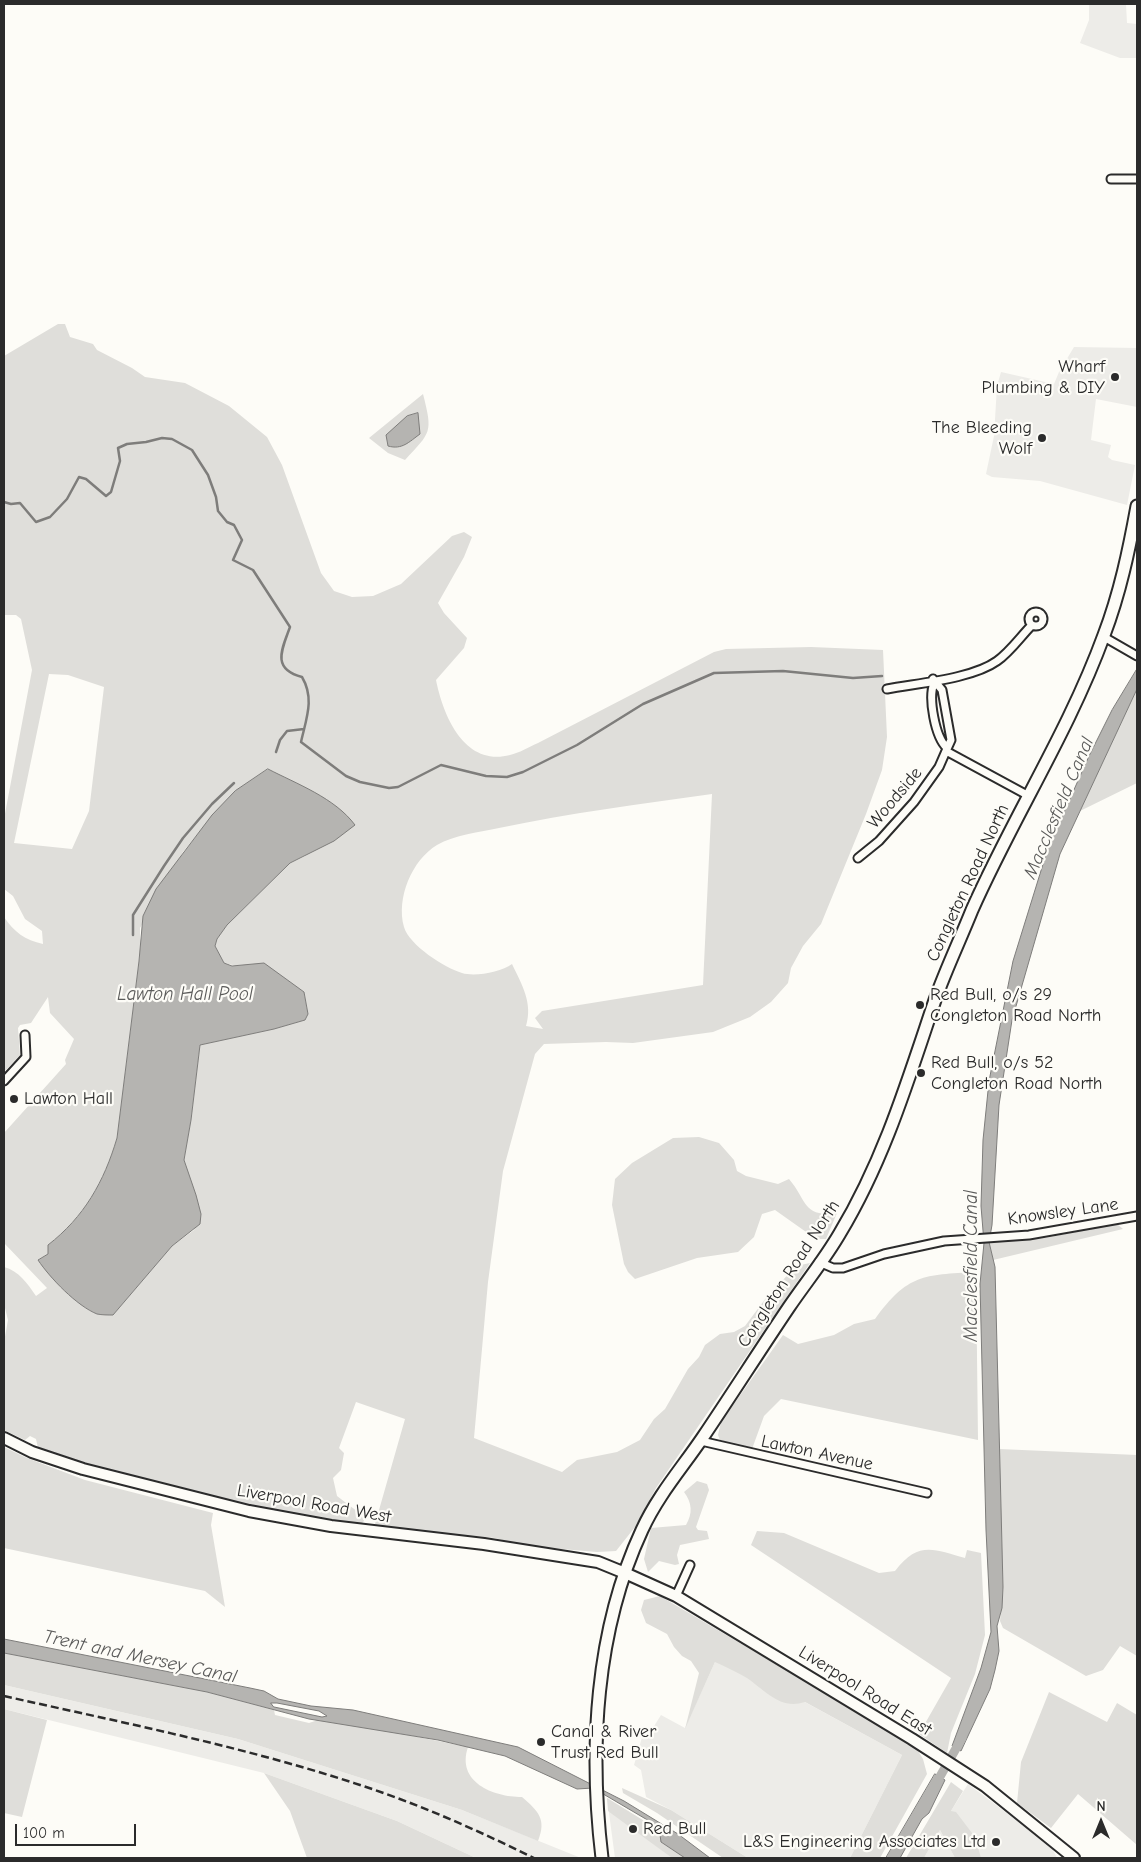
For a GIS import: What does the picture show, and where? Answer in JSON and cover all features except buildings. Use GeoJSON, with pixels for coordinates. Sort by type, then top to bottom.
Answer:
{"type":"FeatureCollection","features":[{"type":"Feature","properties":{"kind":"highway","name":"Congleton Road North"},"geometry":{"type":"LineString","coordinates":[[602,1858],[596,1779],[597,1731],[606,1649],[625,1573],[643,1527],[668,1483],[701,1441],[819,1262],[839,1236],[884,1146],[948,968],[996,858],[1083,687],[1104,637],[1118,595],[1137,506]]}},
{"type":"Feature","properties":{"kind":"main road","name":"Liverpool Road West"},"geometry":{"type":"LineString","coordinates":[[4,1438],[32,1452],[83,1470],[249,1511],[331,1526],[484,1544],[598,1562],[625,1573]]}},
{"type":"Feature","properties":{"kind":"main road","name":"Liverpool Road East"},"geometry":{"type":"LineString","coordinates":[[625,1573],[676,1596],[835,1691],[985,1786],[1074,1858]]}},
{"type":"Feature","properties":{"kind":"street"},"geometry":{"type":"LineString","coordinates":[[1112,179],[1137,179]]}},
{"type":"Feature","properties":{"kind":"street"},"geometry":{"type":"LineString","coordinates":[[887,689],[934,682],[966,674],[998,661],[1032,625]]}},
{"type":"Feature","properties":{"kind":"street"},"geometry":{"type":"LineString","coordinates":[[1104,637],[1137,656]]}},
{"type":"Feature","properties":{"kind":"street"},"geometry":{"type":"LineString","coordinates":[[934,682],[942,690],[951,740],[947,750]]}},
{"type":"Feature","properties":{"kind":"street"},"geometry":{"type":"LineString","coordinates":[[934,682],[930,693],[940,741],[947,750],[1028,796]]}},
{"type":"Feature","properties":{"kind":"street","name":"Woodside"},"geometry":{"type":"LineString","coordinates":[[858,858],[879,841],[914,802],[940,767],[947,750]]}},
{"type":"Feature","properties":{"kind":"street"},"geometry":{"type":"LineString","coordinates":[[4,1081],[26,1057],[25,1035]]}},
{"type":"Feature","properties":{"kind":"street","name":"Knowsley Lane"},"geometry":{"type":"LineString","coordinates":[[819,1262],[833,1268],[843,1268],[884,1254],[944,1241],[1070,1229],[1137,1216]]}},
{"type":"Feature","properties":{"kind":"street","name":"Lawton Avenue"},"geometry":{"type":"LineString","coordinates":[[701,1441],[927,1493]]}},
{"type":"Feature","properties":{"kind":"street"},"geometry":{"type":"LineString","coordinates":[[676,1596],[690,1565]]}},
{"type":"Feature","properties":{"kind":"shaded area"},"geometry":{"type":"Polygon","coordinates":[[[1089,4],[1126,4],[1127,23],[1137,24],[1137,58],[1120,58],[1080,43],[1089,20],[1089,4]]]}},
{"type":"Feature","properties":{"kind":"shaded area"},"geometry":{"type":"Polygon","coordinates":[[[58,324],[65,324],[70,337],[93,344],[97,350],[145,377],[185,383],[229,406],[267,437],[282,465],[321,573],[334,591],[352,597],[373,596],[401,584],[452,536],[464,532],[472,537],[464,557],[438,603],[444,613],[467,638],[464,648],[436,680],[439,694],[450,722],[468,746],[480,753],[494,757],[510,755],[520,751],[714,652],[726,649],[811,647],[883,650],[887,737],[882,770],[821,924],[803,946],[791,968],[788,983],[771,1002],[750,1017],[713,1032],[633,1043],[544,1044],[535,1054],[503,1171],[488,1282],[474,1438],[562,1472],[577,1460],[617,1452],[640,1440],[654,1419],[665,1409],[688,1369],[699,1357],[705,1345],[720,1334],[734,1332],[745,1326],[766,1298],[796,1266],[810,1263],[656,1488],[635,1527],[616,1551],[597,1552],[526,1546],[495,1538],[380,1528],[375,1524],[405,1419],[356,1402],[339,1448],[344,1453],[341,1470],[333,1478],[337,1496],[362,1515],[364,1521],[360,1525],[260,1508],[91,1467],[38,1448],[36,1439],[30,1436],[25,1440],[4,1430],[4,1342],[8,1320],[4,1304],[4,1267],[26,1282],[36,1296],[47,1288],[4,1243],[4,1133],[66,1064],[65,1060],[74,1039],[50,1013],[48,997],[31,1023],[20,1025],[18,1028],[20,1055],[4,1072],[4,917],[20,935],[43,944],[42,931],[25,919],[13,896],[4,889],[4,819],[32,670],[21,619],[16,615],[4,615],[4,356],[58,324]],[[49,674],[14,843],[72,849],[89,811],[104,687],[68,675],[49,674]],[[268,769],[196,836],[183,852],[140,928],[140,952],[117,1138],[112,1154],[99,1184],[82,1210],[61,1234],[48,1245],[48,1254],[39,1259],[49,1274],[64,1290],[81,1305],[97,1314],[113,1315],[172,1246],[194,1230],[201,1214],[184,1160],[200,1045],[274,1029],[305,1020],[308,1014],[304,992],[280,976],[224,963],[215,946],[217,939],[227,925],[290,863],[305,856],[334,805],[268,769]],[[712,794],[605,809],[467,834],[437,845],[420,860],[413,870],[404,892],[402,916],[407,934],[428,955],[462,973],[488,973],[512,964],[523,987],[527,1002],[528,1018],[526,1026],[543,1029],[535,1018],[542,1011],[703,985],[712,794]]]}},
{"type":"Feature","properties":{"kind":"shaded area"},"geometry":{"type":"Polygon","coordinates":[[[1074,347],[1137,348],[1137,407],[1096,399],[1091,440],[1111,445],[1108,457],[1112,460],[1135,465],[1127,505],[1040,481],[992,477],[986,474],[994,436],[997,386],[1001,372],[1054,384],[1074,347]]]}},
{"type":"Feature","properties":{"kind":"shaded area"},"geometry":{"type":"Polygon","coordinates":[[[423,394],[428,417],[428,431],[405,460],[388,453],[369,438],[423,394]]]}},
{"type":"Feature","properties":{"kind":"shaded area"},"geometry":{"type":"Polygon","coordinates":[[[1137,689],[1137,783],[1080,811],[1137,689]]]}},
{"type":"Feature","properties":{"kind":"shaded area"},"geometry":{"type":"Polygon","coordinates":[[[699,1137],[719,1143],[734,1160],[737,1171],[746,1176],[778,1184],[789,1179],[807,1206],[812,1210],[826,1214],[837,1213],[826,1239],[816,1239],[775,1210],[762,1214],[754,1237],[738,1252],[697,1258],[635,1279],[628,1272],[624,1264],[612,1205],[615,1179],[632,1163],[673,1138],[699,1137]]]}},
{"type":"Feature","properties":{"kind":"shaded area"},"geometry":{"type":"Polygon","coordinates":[[[1117,1224],[1123,1229],[993,1260],[989,1242],[1045,1238],[1117,1224]]]}},
{"type":"Feature","properties":{"kind":"shaded area"},"geometry":{"type":"Polygon","coordinates":[[[976,1272],[978,1440],[781,1399],[764,1416],[752,1449],[720,1440],[718,1435],[721,1422],[783,1335],[798,1344],[834,1335],[854,1324],[875,1319],[897,1293],[907,1285],[918,1280],[942,1274],[976,1272]]]}},
{"type":"Feature","properties":{"kind":"shaded area"},"geometry":{"type":"Polygon","coordinates":[[[4,1447],[27,1458],[85,1480],[213,1513],[211,1525],[225,1607],[205,1591],[4,1548],[4,1447]]]}},
{"type":"Feature","properties":{"kind":"shaded area"},"geometry":{"type":"Polygon","coordinates":[[[999,1449],[1137,1455],[1137,1656],[1120,1646],[1103,1670],[1086,1676],[1003,1628],[1000,1621],[1003,1587],[999,1449]]]}},
{"type":"Feature","properties":{"kind":"shaded area"},"geometry":{"type":"Polygon","coordinates":[[[697,1481],[707,1484],[709,1490],[696,1527],[698,1530],[707,1531],[709,1539],[680,1545],[677,1555],[679,1564],[675,1565],[659,1561],[648,1572],[644,1559],[651,1528],[686,1525],[691,1508],[684,1492],[697,1481]]]}},
{"type":"Feature","properties":{"kind":"shaded area"},"geometry":{"type":"Polygon","coordinates":[[[757,1531],[784,1533],[879,1573],[895,1571],[903,1561],[919,1551],[935,1550],[965,1558],[967,1550],[981,1553],[985,1635],[975,1674],[951,1733],[947,1753],[919,1734],[951,1678],[751,1545],[757,1531]]]}},
{"type":"Feature","properties":{"kind":"shaded area"},"geometry":{"type":"Polygon","coordinates":[[[660,1596],[915,1746],[923,1759],[927,1774],[880,1858],[850,1858],[902,1755],[805,1702],[788,1703],[774,1698],[747,1678],[715,1662],[685,1729],[699,1673],[691,1661],[682,1656],[674,1647],[667,1634],[646,1623],[641,1610],[644,1600],[660,1596]]]}},
{"type":"Feature","properties":{"kind":"shaded area"},"geometry":{"type":"Polygon","coordinates":[[[4,1653],[207,1692],[274,1710],[275,1715],[309,1723],[318,1720],[378,1729],[468,1747],[467,1770],[472,1778],[489,1790],[500,1794],[522,1797],[533,1807],[539,1816],[542,1827],[541,1833],[538,1841],[462,1810],[238,1739],[4,1685],[4,1653]]]}},
{"type":"Feature","properties":{"kind":"shaded area"},"geometry":{"type":"Polygon","coordinates":[[[724,1658],[902,1755],[850,1858],[748,1858],[671,1810],[646,1797],[641,1770],[634,1765],[645,1727],[651,1731],[661,1715],[685,1728],[715,1662],[724,1658]]]}},
{"type":"Feature","properties":{"kind":"shaded area"},"geometry":{"type":"Polygon","coordinates":[[[4,1685],[238,1739],[462,1810],[581,1858],[476,1858],[397,1821],[264,1773],[4,1709],[4,1685]]]}},
{"type":"Feature","properties":{"kind":"shaded area"},"geometry":{"type":"Polygon","coordinates":[[[1049,1692],[1107,1722],[1117,1703],[1137,1715],[1137,1845],[1078,1794],[1051,1828],[1017,1803],[1021,1762],[1049,1692]]]}},
{"type":"Feature","properties":{"kind":"shaded area"},"geometry":{"type":"Polygon","coordinates":[[[4,1709],[47,1720],[22,1817],[4,1813],[4,1709]]]}},
{"type":"Feature","properties":{"kind":"shaded area"},"geometry":{"type":"Polygon","coordinates":[[[264,1773],[397,1821],[476,1858],[307,1858],[290,1811],[264,1773]]]}},
{"type":"Feature","properties":{"kind":"shaded area"},"geometry":{"type":"Polygon","coordinates":[[[951,1782],[963,1791],[951,1811],[956,1812],[975,1837],[981,1858],[955,1858],[940,1830],[924,1858],[906,1858],[951,1782]]]}},
{"type":"Feature","properties":{"kind":"shaded area"},"geometry":{"type":"Polygon","coordinates":[[[968,1784],[1051,1846],[1057,1858],[976,1858],[951,1811],[968,1784]]]}},
{"type":"Feature","properties":{"kind":"shaded area"},"geometry":{"type":"Polygon","coordinates":[[[622,1788],[671,1810],[748,1858],[723,1858],[657,1813],[623,1793],[622,1788]]]}},
{"type":"Feature","properties":{"kind":"shaded area","name":"Red Bull"},"geometry":{"type":"Polygon","coordinates":[[[607,1798],[654,1827],[657,1846],[672,1858],[615,1858],[607,1798]]]}},
{"type":"Feature","properties":{"kind":"shaded area"},"geometry":{"type":"Polygon","coordinates":[[[607,1798],[654,1827],[660,1832],[661,1842],[685,1858],[672,1858],[608,1811],[607,1798]]]}},
{"type":"Feature","properties":{"kind":"shaded area"},"geometry":{"type":"Polygon","coordinates":[[[940,1830],[955,1858],[924,1858],[940,1830]]]}},
{"type":"Feature","properties":{"kind":"water"},"geometry":{"type":"Polygon","coordinates":[[[418,413],[420,434],[401,446],[388,446],[386,435],[407,416],[418,413]]]}},
{"type":"Feature","properties":{"kind":"water"},"geometry":{"type":"Polygon","coordinates":[[[1137,669],[1137,689],[1060,854],[1012,1020],[999,1105],[992,1225],[989,1242],[995,1267],[1003,1587],[1002,1608],[997,1626],[999,1651],[990,1689],[961,1751],[952,1746],[981,1668],[991,1632],[986,1530],[980,1284],[984,1243],[981,1206],[983,1140],[989,1081],[1013,961],[1048,848],[1089,756],[1112,710],[1137,669]]]}},
{"type":"Feature","properties":{"kind":"water","name":"Lawton Hall Pool"},"geometry":{"type":"Polygon","coordinates":[[[268,769],[326,799],[347,815],[355,825],[334,841],[290,863],[227,925],[217,939],[215,946],[224,963],[232,966],[264,963],[304,992],[308,1014],[305,1020],[274,1029],[200,1045],[184,1160],[201,1214],[200,1224],[172,1246],[113,1315],[97,1314],[81,1305],[64,1291],[38,1260],[48,1254],[48,1245],[72,1223],[91,1198],[106,1169],[117,1138],[143,916],[156,889],[212,815],[235,791],[268,769]]]}},
{"type":"Feature","properties":{"kind":"water"},"geometry":{"type":"Polygon","coordinates":[[[4,1639],[250,1688],[264,1691],[278,1699],[311,1706],[353,1710],[518,1747],[624,1801],[678,1834],[710,1858],[685,1858],[661,1842],[659,1828],[656,1825],[593,1788],[577,1789],[505,1756],[438,1740],[309,1719],[207,1692],[4,1653],[4,1639]],[[271,1703],[274,1707],[322,1717],[327,1716],[319,1711],[271,1703]]]}},
{"type":"Feature","properties":{"kind":"water"},"geometry":{"type":"Polygon","coordinates":[[[935,1774],[945,1780],[929,1813],[922,1819],[900,1858],[886,1858],[935,1774]]]}},
{"type":"Feature","properties":{"kind":"waterway"},"geometry":{"type":"LineString","coordinates":[[4,502],[11,504],[20,503],[36,522],[50,517],[67,499],[79,477],[86,479],[106,496],[111,492],[120,461],[118,448],[127,444],[162,438],[172,439],[192,450],[208,475],[216,497],[218,511],[227,522],[234,525],[242,540],[233,560],[253,570],[290,627],[282,650],[282,663],[286,669],[302,677],[306,685],[309,701],[301,742],[346,776],[360,782],[389,788],[398,787],[441,765],[486,776],[507,777],[523,772],[577,745],[643,704],[714,673],[783,671],[853,678],[882,676]]}},
{"type":"Feature","properties":{"kind":"waterway"},"geometry":{"type":"LineString","coordinates":[[276,752],[280,740],[287,731],[304,729]]}},
{"type":"Feature","properties":{"kind":"waterway"},"geometry":{"type":"LineString","coordinates":[[133,935],[133,915],[164,866],[183,838],[212,804],[234,783]]}},
{"type":"Feature","properties":{"kind":"waterway","name":"Macclesfield Canal"},"geometry":{"type":"LineString","coordinates":[[934,1787],[962,1738]]}},
{"type":"Feature","properties":{"kind":"railway"},"geometry":{"type":"LineString","coordinates":[[4,1696],[185,1736],[319,1772],[385,1793],[428,1810],[534,1858]]}},
{"type":"Feature","properties":{"kind":"place","name":"Wharf Plumbing & DIY"},"geometry":{"type":"Point","coordinates":[1115,377]}},
{"type":"Feature","properties":{"kind":"place","name":"The Bleeding Wolf"},"geometry":{"type":"Point","coordinates":[1042,438]}},
{"type":"Feature","properties":{"kind":"place","name":"Red Bull, o/s 29 Congleton Road North"},"geometry":{"type":"Point","coordinates":[920,1005]}},
{"type":"Feature","properties":{"kind":"place","name":"Red Bull, o/s 52 Congleton Road North"},"geometry":{"type":"Point","coordinates":[921,1073]}},
{"type":"Feature","properties":{"kind":"place","name":"Lawton Hall"},"geometry":{"type":"Point","coordinates":[14,1099]}},
{"type":"Feature","properties":{"kind":"place","name":"Canal & River Trust Red Bull"},"geometry":{"type":"Point","coordinates":[541,1742]}},
{"type":"Feature","properties":{"kind":"place","name":"Red Bull"},"geometry":{"type":"Point","coordinates":[633,1829]}},
{"type":"Feature","properties":{"kind":"place","name":"L&S Engineering Associates Ltd"},"geometry":{"type":"Point","coordinates":[996,1842]}},
{"type":"Feature","properties":{"kind":"water label","name":"Trent and Mersey Canal"},"geometry":{"type":"Point","coordinates":[140,1657]}}]}
